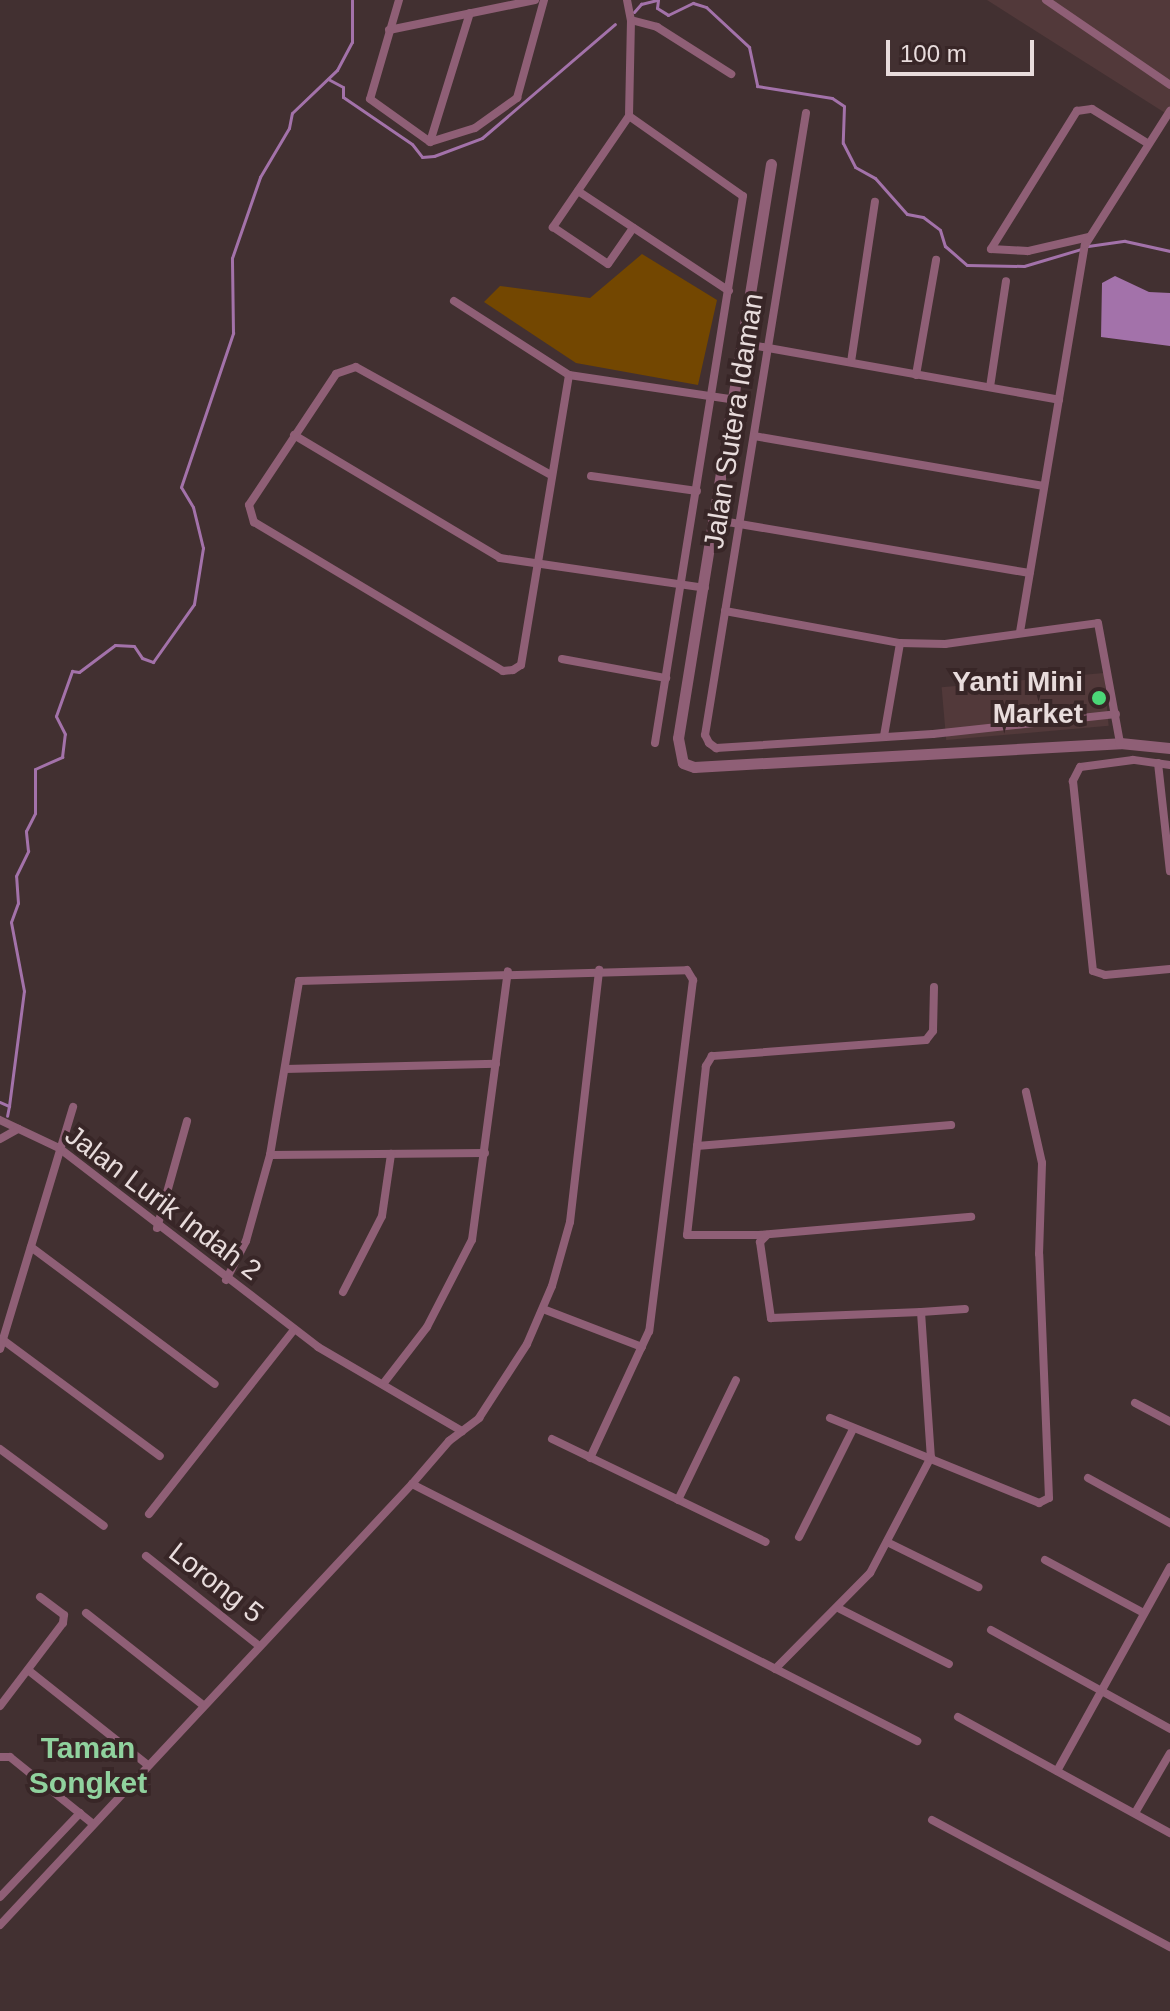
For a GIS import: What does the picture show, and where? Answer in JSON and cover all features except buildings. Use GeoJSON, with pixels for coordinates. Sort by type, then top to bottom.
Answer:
{"type":"FeatureCollection","features":[{"type":"Feature","properties":{"kind":"street"},"geometry":{"type":"LineString","coordinates":[[399,0],[370,99],[430,142]]}},
{"type":"Feature","properties":{"kind":"street"},"geometry":{"type":"LineString","coordinates":[[389,30],[535,0]]}},
{"type":"Feature","properties":{"kind":"street"},"geometry":{"type":"LineString","coordinates":[[430,142],[475,128],[517,98],[544,0]]}},
{"type":"Feature","properties":{"kind":"street"},"geometry":{"type":"LineString","coordinates":[[627,0],[631,20],[629,116],[555,221],[556,232],[608,264],[633,228]]}},
{"type":"Feature","properties":{"kind":"street"},"geometry":{"type":"LineString","coordinates":[[1046,0],[1170,85]]}},
{"type":"Feature","properties":{"kind":"street"},"geometry":{"type":"LineString","coordinates":[[430,142],[470,13]]}},
{"type":"Feature","properties":{"kind":"street"},"geometry":{"type":"LineString","coordinates":[[631,20],[657,27],[731,74]]}},
{"type":"Feature","properties":{"kind":"street"},"geometry":{"type":"LineString","coordinates":[[1085,245],[1028,251],[991,249],[1077,111],[1092,109],[1147,143]]}},
{"type":"Feature","properties":{"kind":"street"},"geometry":{"type":"LineString","coordinates":[[1020,632],[1085,245],[1170,111]]}},
{"type":"Feature","properties":{"kind":"street","name":"Jalan Sutera Idaman"},"geometry":{"type":"LineString","coordinates":[[806,113],[705,735],[716,748],[884,736]]}},
{"type":"Feature","properties":{"kind":"street"},"geometry":{"type":"LineString","coordinates":[[629,116],[743,196],[655,743]]}},
{"type":"Feature","properties":{"kind":"street"},"geometry":{"type":"LineString","coordinates":[[771,164],[746,344],[678,738],[683,763],[694,767],[1120,743],[1170,748]]}},
{"type":"Feature","properties":{"kind":"street"},"geometry":{"type":"LineString","coordinates":[[578,191],[729,291]]}},
{"type":"Feature","properties":{"kind":"street"},"geometry":{"type":"LineString","coordinates":[[851,362],[875,202]]}},
{"type":"Feature","properties":{"kind":"street"},"geometry":{"type":"LineString","coordinates":[[916,375],[936,260]]}},
{"type":"Feature","properties":{"kind":"street"},"geometry":{"type":"LineString","coordinates":[[990,387],[1006,281]]}},
{"type":"Feature","properties":{"kind":"street"},"geometry":{"type":"LineString","coordinates":[[454,301],[569,375],[736,400]]}},
{"type":"Feature","properties":{"kind":"street"},"geometry":{"type":"LineString","coordinates":[[746,344],[1059,400]]}},
{"type":"Feature","properties":{"kind":"street"},"geometry":{"type":"LineString","coordinates":[[551,475],[364,368],[336,374],[249,505],[254,522],[503,671],[521,665],[569,375]]}},
{"type":"Feature","properties":{"kind":"street"},"geometry":{"type":"LineString","coordinates":[[294,435],[500,558],[705,588]]}},
{"type":"Feature","properties":{"kind":"street"},"geometry":{"type":"LineString","coordinates":[[754,436],[1044,486]]}},
{"type":"Feature","properties":{"kind":"street"},"geometry":{"type":"LineString","coordinates":[[591,476],[697,491]]}},
{"type":"Feature","properties":{"kind":"street"},"geometry":{"type":"LineString","coordinates":[[716,520],[1030,573]]}},
{"type":"Feature","properties":{"kind":"street"},"geometry":{"type":"LineString","coordinates":[[725,611],[900,643],[945,644],[1098,623],[1120,743]]}},
{"type":"Feature","properties":{"kind":"street"},"geometry":{"type":"LineString","coordinates":[[900,643],[884,736],[933,734],[1116,714]]}},
{"type":"Feature","properties":{"kind":"street"},"geometry":{"type":"LineString","coordinates":[[562,659],[666,678]]}},
{"type":"Feature","properties":{"kind":"street"},"geometry":{"type":"LineString","coordinates":[[1170,765],[1133,760],[1080,767],[1073,781],[1093,971],[1105,975],[1170,969]]}},
{"type":"Feature","properties":{"kind":"street"},"geometry":{"type":"LineString","coordinates":[[1158,763],[1170,871]]}},
{"type":"Feature","properties":{"kind":"street"},"geometry":{"type":"LineString","coordinates":[[2,1919],[462,1431],[479,1418],[543,1309],[570,1222],[599,970]]}},
{"type":"Feature","properties":{"kind":"street"},"geometry":{"type":"LineString","coordinates":[[226,1280],[246,1241],[270,1155],[299,981],[508,971],[687,970],[693,980],[651,1322],[590,1458]]}},
{"type":"Feature","properties":{"kind":"street"},"geometry":{"type":"LineString","coordinates":[[383,1384],[427,1327],[472,1240],[508,971]]}},
{"type":"Feature","properties":{"kind":"street"},"geometry":{"type":"LineString","coordinates":[[934,987],[933,1031],[926,1040],[712,1056],[706,1066],[687,1235],[768,1235],[971,1217]]}},
{"type":"Feature","properties":{"kind":"street"},"geometry":{"type":"LineString","coordinates":[[285,1069],[496,1064]]}},
{"type":"Feature","properties":{"kind":"street"},"geometry":{"type":"LineString","coordinates":[[830,1418],[1039,1503],[1049,1498],[1039,1254],[1042,1163],[1026,1092]]}},
{"type":"Feature","properties":{"kind":"street"},"geometry":{"type":"LineString","coordinates":[[73,1107],[2,1344],[160,1456]]}},
{"type":"Feature","properties":{"kind":"street","name":"Jalan Lurik Indah 2"},"geometry":{"type":"LineString","coordinates":[[0,1120],[59,1148],[157,1228],[294,1330],[462,1431]]}},
{"type":"Feature","properties":{"kind":"street"},"geometry":{"type":"LineString","coordinates":[[157,1228],[187,1121]]}},
{"type":"Feature","properties":{"kind":"street"},"geometry":{"type":"LineString","coordinates":[[697,1146],[951,1125]]}},
{"type":"Feature","properties":{"kind":"street"},"geometry":{"type":"LineString","coordinates":[[0,1139],[18,1129]]}},
{"type":"Feature","properties":{"kind":"street"},"geometry":{"type":"LineString","coordinates":[[270,1155],[485,1153]]}},
{"type":"Feature","properties":{"kind":"street"},"geometry":{"type":"LineString","coordinates":[[343,1292],[382,1216],[391,1154]]}},
{"type":"Feature","properties":{"kind":"street"},"geometry":{"type":"LineString","coordinates":[[768,1235],[760,1242],[771,1318],[965,1309]]}},
{"type":"Feature","properties":{"kind":"street"},"geometry":{"type":"LineString","coordinates":[[31,1247],[215,1384]]}},
{"type":"Feature","properties":{"kind":"street"},"geometry":{"type":"LineString","coordinates":[[543,1309],[642,1347]]}},
{"type":"Feature","properties":{"kind":"street"},"geometry":{"type":"LineString","coordinates":[[775,1669],[840,1609],[870,1573],[931,1457],[921,1312]]}},
{"type":"Feature","properties":{"kind":"street"},"geometry":{"type":"LineString","coordinates":[[149,1514],[294,1330]]}},
{"type":"Feature","properties":{"kind":"street"},"geometry":{"type":"LineString","coordinates":[[678,1500],[736,1380]]}},
{"type":"Feature","properties":{"kind":"street"},"geometry":{"type":"LineString","coordinates":[[1135,1403],[1170,1422]]}},
{"type":"Feature","properties":{"kind":"street"},"geometry":{"type":"LineString","coordinates":[[799,1537],[853,1429]]}},
{"type":"Feature","properties":{"kind":"street"},"geometry":{"type":"LineString","coordinates":[[552,1439],[766,1542]]}},
{"type":"Feature","properties":{"kind":"street"},"geometry":{"type":"LineString","coordinates":[[0,1449],[104,1526]]}},
{"type":"Feature","properties":{"kind":"street"},"geometry":{"type":"LineString","coordinates":[[1088,1478],[1170,1523]]}},
{"type":"Feature","properties":{"kind":"street"},"geometry":{"type":"LineString","coordinates":[[412,1484],[917,1741]]}},
{"type":"Feature","properties":{"kind":"street"},"geometry":{"type":"LineString","coordinates":[[887,1542],[978,1587]]}},
{"type":"Feature","properties":{"kind":"street","name":"Lorong 5"},"geometry":{"type":"LineString","coordinates":[[146,1556],[259,1646]]}},
{"type":"Feature","properties":{"kind":"street"},"geometry":{"type":"LineString","coordinates":[[1045,1560],[1144,1613]]}},
{"type":"Feature","properties":{"kind":"street"},"geometry":{"type":"LineString","coordinates":[[1057,1771],[1170,1567]]}},
{"type":"Feature","properties":{"kind":"street"},"geometry":{"type":"LineString","coordinates":[[0,1706],[64,1619],[40,1597]]}},
{"type":"Feature","properties":{"kind":"street"},"geometry":{"type":"LineString","coordinates":[[840,1609],[949,1664]]}},
{"type":"Feature","properties":{"kind":"street"},"geometry":{"type":"LineString","coordinates":[[86,1613],[204,1706]]}},
{"type":"Feature","properties":{"kind":"street"},"geometry":{"type":"LineString","coordinates":[[991,1630],[1170,1729]]}},
{"type":"Feature","properties":{"kind":"street"},"geometry":{"type":"LineString","coordinates":[[28,1670],[148,1765]]}},
{"type":"Feature","properties":{"kind":"street"},"geometry":{"type":"LineString","coordinates":[[958,1717],[1170,1833]]}},
{"type":"Feature","properties":{"kind":"street"},"geometry":{"type":"LineString","coordinates":[[1135,1813],[1170,1753]]}},
{"type":"Feature","properties":{"kind":"street"},"geometry":{"type":"LineString","coordinates":[[0,1757],[10,1757],[93,1824]]}},
{"type":"Feature","properties":{"kind":"street"},"geometry":{"type":"LineString","coordinates":[[0,1897],[80,1813]]}},
{"type":"Feature","properties":{"kind":"street"},"geometry":{"type":"LineString","coordinates":[[932,1820],[1170,1947]]}},
{"type":"Feature","properties":{"kind":"shaded area"},"geometry":{"type":"Polygon","coordinates":[[[987,0],[1170,0],[1170,116],[987,0]]]}},
{"type":"Feature","properties":{"kind":"shaded area"},"geometry":{"type":"Polygon","coordinates":[[[642,254],[717,300],[698,385],[576,363],[484,302],[500,286],[590,298],[642,254]]]}},
{"type":"Feature","properties":{"kind":"shaded area"},"geometry":{"type":"Polygon","coordinates":[[[1115,276],[1149,292],[1170,293],[1170,346],[1101,337],[1102,283],[1115,276]]]}},
{"type":"Feature","properties":{"kind":"shaded area"},"geometry":{"type":"Polygon","coordinates":[[[1104,673],[1109,726],[946,740],[942,687],[1104,673]]]}},
{"type":"Feature","properties":{"kind":"waterway"},"geometry":{"type":"LineString","coordinates":[[9,1106],[24,991],[11,922],[18,903],[16,876],[28,851],[26,831],[35,813],[35,769],[62,757],[65,734],[56,716],[72,671],[79,672],[115,645],[134,646],[142,658],[153,662],[194,604],[203,548],[193,507],[181,487],[233,333],[232,258],[260,177],[289,128],[292,113],[337,70],[352,42],[352,0]]}},
{"type":"Feature","properties":{"kind":"waterway"},"geometry":{"type":"LineString","coordinates":[[634,12],[641,4],[657,0]]}},
{"type":"Feature","properties":{"kind":"waterway"},"geometry":{"type":"LineString","coordinates":[[658,0],[657,8],[668,15],[693,3],[706,7],[749,47],[757,86],[832,98],[844,106],[843,143],[855,167],[875,178],[907,214],[923,217],[940,230],[945,246],[967,265],[1024,266],[1081,249]]}},
{"type":"Feature","properties":{"kind":"waterway"},"geometry":{"type":"LineString","coordinates":[[328,79],[343,87],[343,97],[412,144],[422,157],[434,156],[482,138],[615,24]]}},
{"type":"Feature","properties":{"kind":"waterway"},"geometry":{"type":"LineString","coordinates":[[1088,246],[1125,241],[1170,251]]}},
{"type":"Feature","properties":{"kind":"waterway"},"geometry":{"type":"LineString","coordinates":[[0,1102],[9,1106],[7,1116]]}},
{"type":"Feature","properties":{"kind":"place","name":"Yanti Mini Market"},"geometry":{"type":"Point","coordinates":[1099,698]}},
{"type":"Feature","properties":{"kind":"district","name":"Taman Songket"},"geometry":{"type":"Point","coordinates":[88,1765]}}]}
